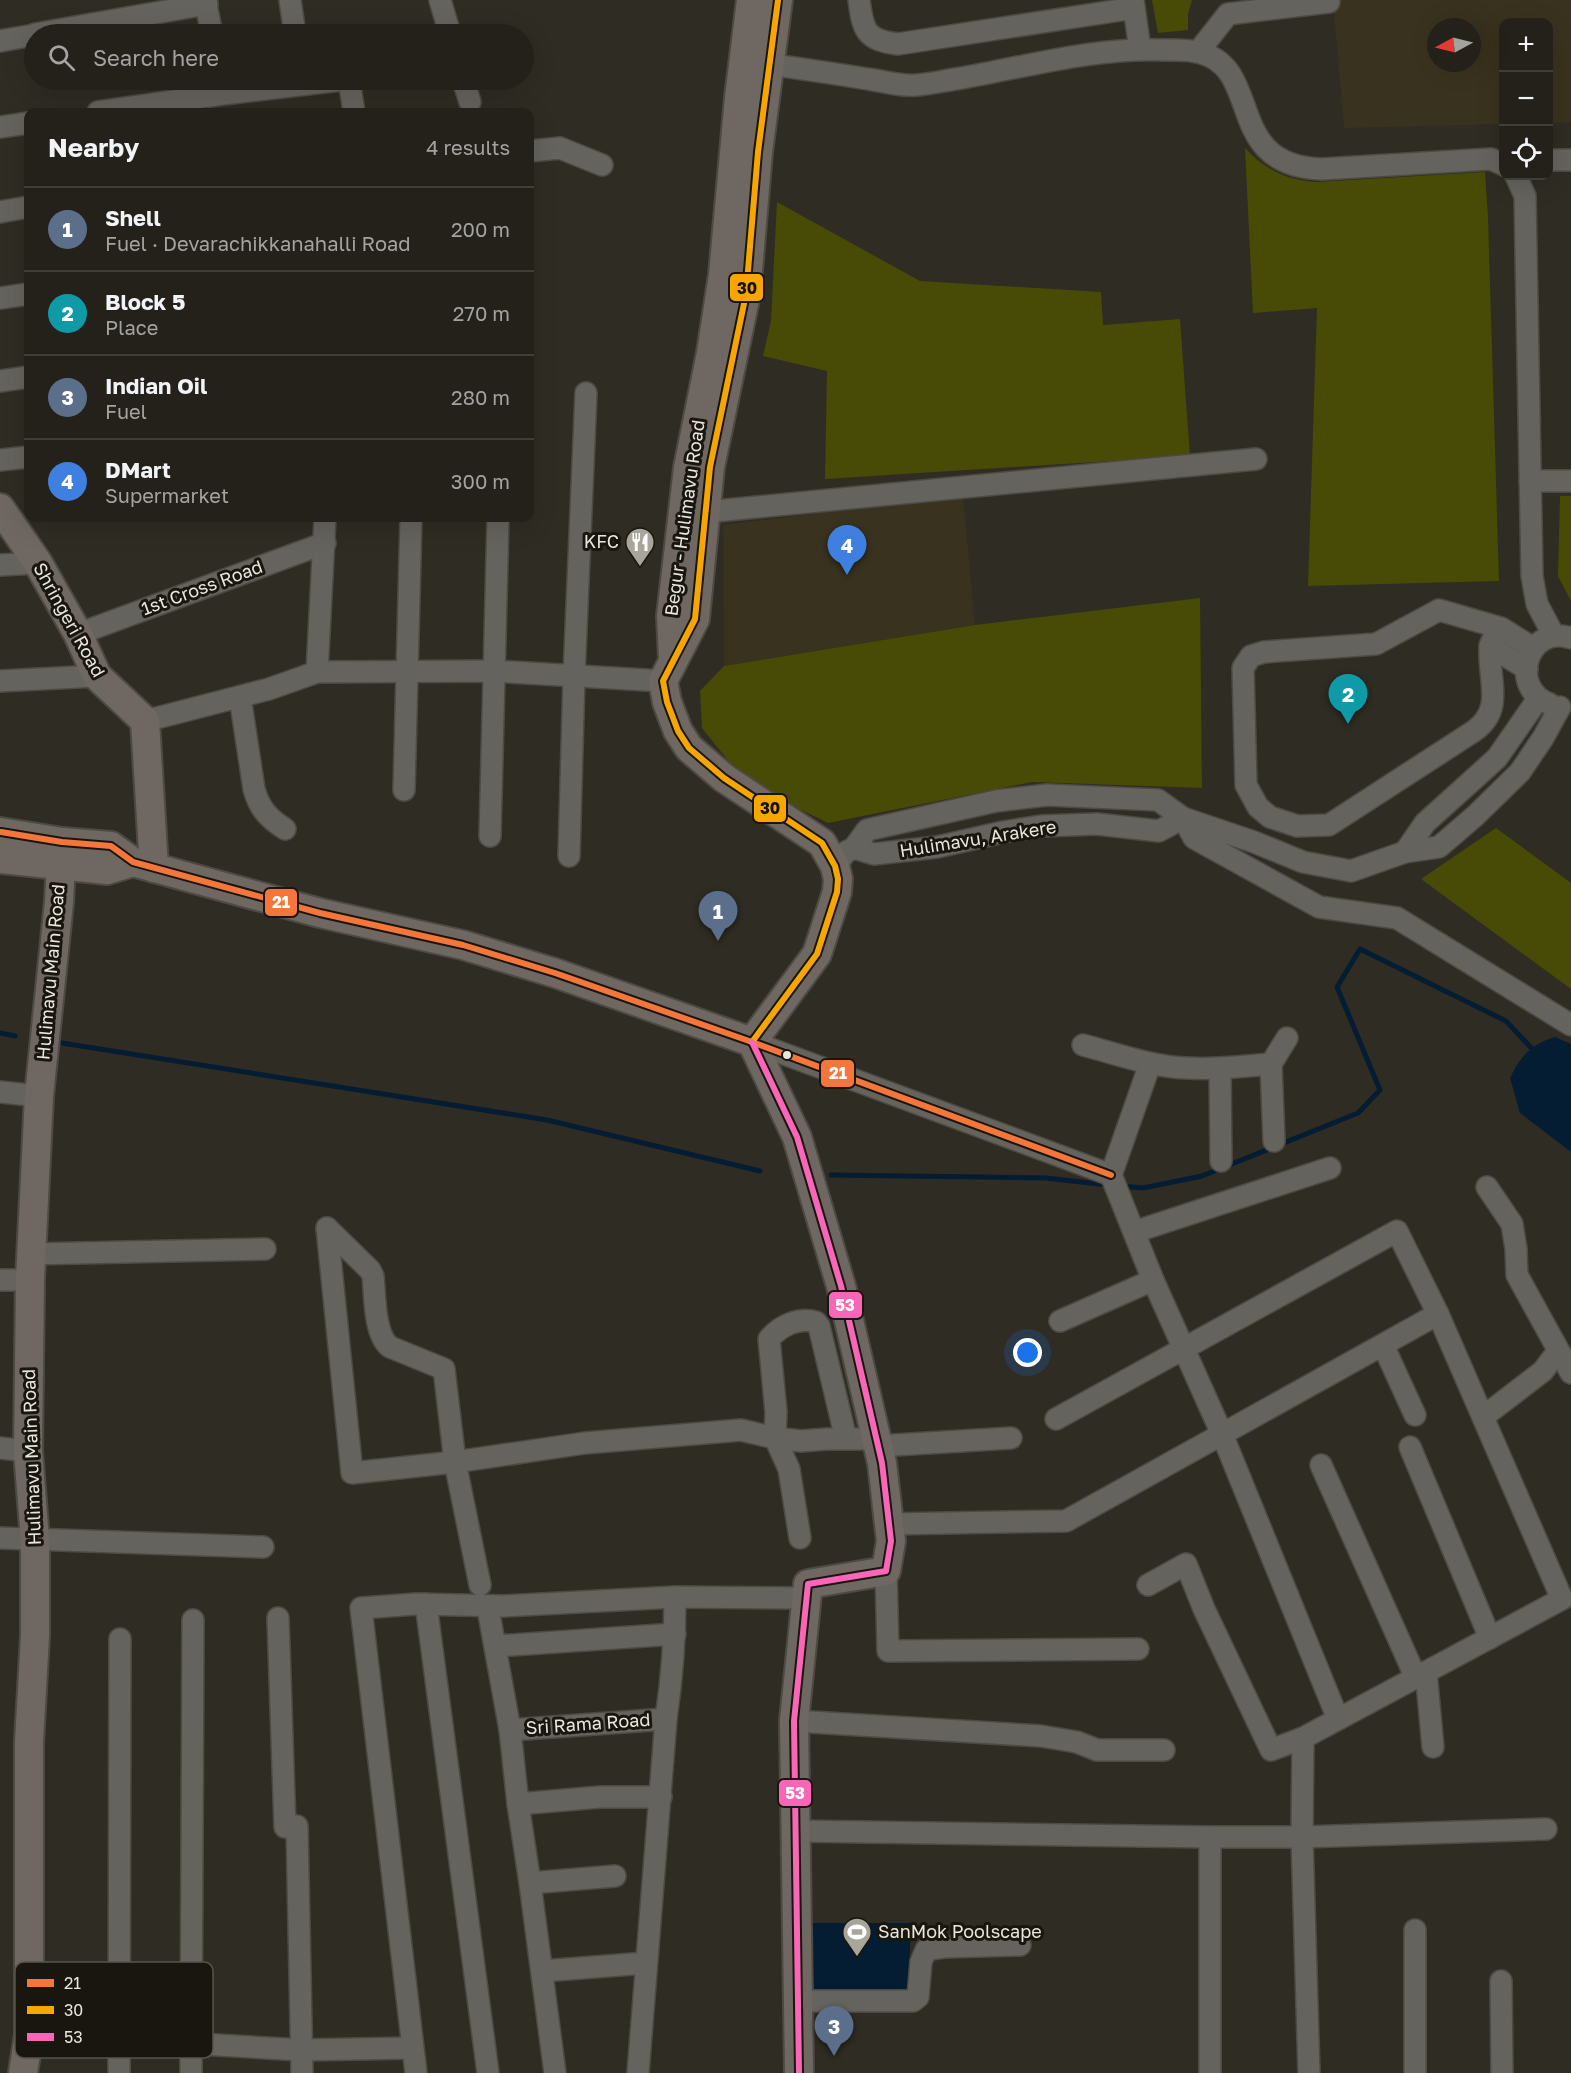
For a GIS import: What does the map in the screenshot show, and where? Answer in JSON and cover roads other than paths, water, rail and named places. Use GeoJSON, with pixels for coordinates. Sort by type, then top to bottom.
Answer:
{"type":"FeatureCollection","features":[{"type":"Feature","properties":{"kind":"street"},"geometry":{"type":"LineString","coordinates":[[290,0],[294,24]]}},
{"type":"Feature","properties":{"kind":"street"},"geometry":{"type":"LineString","coordinates":[[440,0],[447,24]]}},
{"type":"Feature","properties":{"kind":"street","name":"Begur - Hulimavu Road"},"geometry":{"type":"LineString","coordinates":[[751,0],[756,64],[758,152],[746,294],[710,467],[694,511],[670,616],[667,702],[678,731],[689,748],[724,778],[844,857]]}},
{"type":"Feature","properties":{"kind":"street","name":"Begur - Hulimavu Road"},"geometry":{"type":"LineString","coordinates":[[756,64],[778,0]]}},
{"type":"Feature","properties":{"kind":"street"},"geometry":{"type":"LineString","coordinates":[[859,0],[863,26],[866,30],[878,39],[898,44],[1133,4],[1140,49]]}},
{"type":"Feature","properties":{"kind":"street"},"geometry":{"type":"LineString","coordinates":[[1198,52],[1228,14],[1247,6],[1329,2],[1328,0]]}},
{"type":"Feature","properties":{"kind":"street"},"geometry":{"type":"LineString","coordinates":[[92,24],[206,2],[210,24]]}},
{"type":"Feature","properties":{"kind":"street"},"geometry":{"type":"LineString","coordinates":[[0,41],[24,37]]}},
{"type":"Feature","properties":{"kind":"street"},"geometry":{"type":"LineString","coordinates":[[756,64],[915,86],[1089,54],[1140,49],[1198,52],[1210,56],[1226,68],[1236,83],[1254,134],[1269,151],[1289,163],[1311,169],[1491,159],[1499,163]]}},
{"type":"Feature","properties":{"kind":"street"},"geometry":{"type":"LineString","coordinates":[[118,108],[207,90]]}},
{"type":"Feature","properties":{"kind":"street"},"geometry":{"type":"LineString","coordinates":[[351,90],[353,108]]}},
{"type":"Feature","properties":{"kind":"street"},"geometry":{"type":"LineString","coordinates":[[466,90],[470,102]]}},
{"type":"Feature","properties":{"kind":"street"},"geometry":{"type":"LineString","coordinates":[[0,127],[24,124]]}},
{"type":"Feature","properties":{"kind":"street"},"geometry":{"type":"LineString","coordinates":[[534,150],[561,148],[602,165]]}},
{"type":"Feature","properties":{"kind":"street"},"geometry":{"type":"LineString","coordinates":[[1553,160],[1571,160]]}},
{"type":"Feature","properties":{"kind":"street"},"geometry":{"type":"LineString","coordinates":[[1518,180],[1525,196],[1533,590],[1541,616],[1562,637]]}},
{"type":"Feature","properties":{"kind":"street"},"geometry":{"type":"LineString","coordinates":[[0,212],[24,208]]}},
{"type":"Feature","properties":{"kind":"street"},"geometry":{"type":"LineString","coordinates":[[0,298],[24,295]]}},
{"type":"Feature","properties":{"kind":"street"},"geometry":{"type":"LineString","coordinates":[[0,381],[24,378]]}},
{"type":"Feature","properties":{"kind":"street"},"geometry":{"type":"LineString","coordinates":[[569,856],[586,393]]}},
{"type":"Feature","properties":{"kind":"street"},"geometry":{"type":"LineString","coordinates":[[0,460],[24,457]]}},
{"type":"Feature","properties":{"kind":"street"},"geometry":{"type":"LineString","coordinates":[[694,511],[1256,459]]}},
{"type":"Feature","properties":{"kind":"street"},"geometry":{"type":"LineString","coordinates":[[1530,482],[1571,481]]}},
{"type":"Feature","properties":{"kind":"street","name":"Shringeri Road"},"geometry":{"type":"LineString","coordinates":[[0,508],[38,563],[78,634],[98,676],[145,721]]}},
{"type":"Feature","properties":{"kind":"street"},"geometry":{"type":"LineString","coordinates":[[317,672],[325,522]]}},
{"type":"Feature","properties":{"kind":"street"},"geometry":{"type":"LineString","coordinates":[[404,790],[411,522]]}},
{"type":"Feature","properties":{"kind":"street"},"geometry":{"type":"LineString","coordinates":[[490,836],[498,522]]}},
{"type":"Feature","properties":{"kind":"street","name":"1st Cross Road"},"geometry":{"type":"LineString","coordinates":[[78,634],[325,543]]}},
{"type":"Feature","properties":{"kind":"street"},"geometry":{"type":"LineString","coordinates":[[0,565],[38,563]]}},
{"type":"Feature","properties":{"kind":"street"},"geometry":{"type":"LineString","coordinates":[[1495,637],[1493,706],[1485,722],[1474,732],[1329,825],[1308,827],[1283,823],[1270,817],[1258,807],[1246,785],[1243,668],[1251,656],[1264,652],[1376,644],[1439,610],[1495,637],[1533,648]]}},
{"type":"Feature","properties":{"kind":"street"},"geometry":{"type":"LineString","coordinates":[[1495,637],[1527,669]]}},
{"type":"Feature","properties":{"kind":"street"},"geometry":{"type":"LineString","coordinates":[[1183,818],[1254,842],[1303,862],[1351,871],[1405,852],[1439,847],[1520,772],[1566,706],[1538,699],[1526,681],[1527,659],[1533,648],[1543,640],[1562,637]]}},
{"type":"Feature","properties":{"kind":"street"},"geometry":{"type":"LineString","coordinates":[[143,865],[145,721],[269,689],[317,672],[493,671],[574,676],[668,669]]}},
{"type":"Feature","properties":{"kind":"street"},"geometry":{"type":"LineString","coordinates":[[0,681],[98,676]]}},
{"type":"Feature","properties":{"kind":"street"},"geometry":{"type":"LineString","coordinates":[[240,697],[257,802],[263,811],[285,829]]}},
{"type":"Feature","properties":{"kind":"street"},"geometry":{"type":"LineString","coordinates":[[1405,852],[1425,824],[1497,758],[1538,699]]}},
{"type":"Feature","properties":{"kind":"street","name":"Hulimavu, Arakere"},"geometry":{"type":"LineString","coordinates":[[1047,795],[1158,800],[1183,818],[1159,831],[1097,824],[1041,826],[916,849],[844,857],[867,830],[996,801],[1047,795]]}},
{"type":"Feature","properties":{"kind":"street"},"geometry":{"type":"LineString","coordinates":[[1183,818],[1194,838],[1319,907],[1397,918],[1571,1025]]}},
{"type":"Feature","properties":{"kind":"street"},"geometry":{"type":"LineString","coordinates":[[0,832],[106,870],[143,865],[320,913],[473,948],[752,1042],[1114,1182]]}},
{"type":"Feature","properties":{"kind":"street"},"geometry":{"type":"LineString","coordinates":[[0,859],[61,854]]}},
{"type":"Feature","properties":{"kind":"street","name":"Hulimavu Main Road"},"geometry":{"type":"LineString","coordinates":[[29,1962],[29,1742],[36,1636],[35,1540],[28,1451],[31,1267],[39,1096],[59,902],[61,854]]}},
{"type":"Feature","properties":{"kind":"street"},"geometry":{"type":"LineString","coordinates":[[752,1042],[817,954],[837,892],[844,857]]}},
{"type":"Feature","properties":{"kind":"street"},"geometry":{"type":"LineString","coordinates":[[1274,1141],[1271,1064],[1287,1038]]}},
{"type":"Feature","properties":{"kind":"street"},"geometry":{"type":"LineString","coordinates":[[752,1042],[789,1117],[806,1162],[841,1286],[882,1463],[891,1541],[886,1571],[888,1651],[1138,1649]]}},
{"type":"Feature","properties":{"kind":"street"},"geometry":{"type":"LineString","coordinates":[[1083,1045],[1150,1064],[1186,1068],[1220,1069],[1271,1064]]}},
{"type":"Feature","properties":{"kind":"street"},"geometry":{"type":"LineString","coordinates":[[1150,1064],[1114,1182],[1154,1280],[1222,1434],[1338,1719]]}},
{"type":"Feature","properties":{"kind":"street"},"geometry":{"type":"LineString","coordinates":[[1220,1069],[1221,1161]]}},
{"type":"Feature","properties":{"kind":"street"},"geometry":{"type":"LineString","coordinates":[[0,1092],[39,1096]]}},
{"type":"Feature","properties":{"kind":"street"},"geometry":{"type":"LineString","coordinates":[[1134,1232],[1330,1168]]}},
{"type":"Feature","properties":{"kind":"street"},"geometry":{"type":"LineString","coordinates":[[1487,1187],[1512,1224],[1517,1275],[1571,1372]]}},
{"type":"Feature","properties":{"kind":"street"},"geometry":{"type":"LineString","coordinates":[[480,1585],[455,1462],[444,1369],[385,1344],[379,1327],[373,1276],[370,1270],[327,1228],[352,1473],[455,1462],[585,1443],[741,1430],[801,1441],[846,1439],[877,1442],[1011,1438]]}},
{"type":"Feature","properties":{"kind":"street"},"geometry":{"type":"LineString","coordinates":[[1056,1419],[1397,1232],[1438,1314],[1566,1597],[1303,1738],[1271,1750],[1204,1609],[1186,1564],[1148,1585]]}},
{"type":"Feature","properties":{"kind":"street"},"geometry":{"type":"LineString","coordinates":[[0,1280],[31,1267],[265,1249]]}},
{"type":"Feature","properties":{"kind":"street"},"geometry":{"type":"LineString","coordinates":[[1060,1321],[1154,1280]]}},
{"type":"Feature","properties":{"kind":"street"},"geometry":{"type":"LineString","coordinates":[[889,1524],[1066,1521],[1438,1314]]}},
{"type":"Feature","properties":{"kind":"street"},"geometry":{"type":"LineString","coordinates":[[800,1538],[789,1469],[775,1438],[776,1412],[769,1339],[790,1323],[808,1320],[816,1322],[819,1326],[846,1439]]}},
{"type":"Feature","properties":{"kind":"street"},"geometry":{"type":"LineString","coordinates":[[1383,1345],[1415,1415]]}},
{"type":"Feature","properties":{"kind":"street"},"geometry":{"type":"LineString","coordinates":[[1483,1417],[1543,1371],[1558,1351]]}},
{"type":"Feature","properties":{"kind":"street"},"geometry":{"type":"LineString","coordinates":[[1410,1447],[1490,1638]]}},
{"type":"Feature","properties":{"kind":"street"},"geometry":{"type":"LineString","coordinates":[[0,1448],[28,1451]]}},
{"type":"Feature","properties":{"kind":"street"},"geometry":{"type":"LineString","coordinates":[[1321,1465],[1421,1675],[1433,1747]]}},
{"type":"Feature","properties":{"kind":"street"},"geometry":{"type":"LineString","coordinates":[[0,1538],[263,1547]]}},
{"type":"Feature","properties":{"kind":"street"},"geometry":{"type":"LineString","coordinates":[[799,2073],[794,1721],[808,1584],[886,1571]]}},
{"type":"Feature","properties":{"kind":"street"},"geometry":{"type":"LineString","coordinates":[[416,2073],[362,1608],[426,1604],[504,1606],[675,1597],[807,1598]]}},
{"type":"Feature","properties":{"kind":"street"},"geometry":{"type":"LineString","coordinates":[[638,2073],[666,1719],[675,1634],[675,1597]]}},
{"type":"Feature","properties":{"kind":"street"},"geometry":{"type":"LineString","coordinates":[[426,1604],[488,2073]]}},
{"type":"Feature","properties":{"kind":"street"},"geometry":{"type":"LineString","coordinates":[[489,1614],[510,1730],[555,2073]]}},
{"type":"Feature","properties":{"kind":"street"},"geometry":{"type":"LineString","coordinates":[[278,1618],[285,1827],[297,1826],[302,2073]]}},
{"type":"Feature","properties":{"kind":"street"},"geometry":{"type":"LineString","coordinates":[[191,1962],[193,1620]]}},
{"type":"Feature","properties":{"kind":"street"},"geometry":{"type":"LineString","coordinates":[[496,1646],[675,1634]]}},
{"type":"Feature","properties":{"kind":"street"},"geometry":{"type":"LineString","coordinates":[[119,1962],[120,1639]]}},
{"type":"Feature","properties":{"kind":"street","name":"Sri Rama Road"},"geometry":{"type":"LineString","coordinates":[[510,1730],[666,1719]]}},
{"type":"Feature","properties":{"kind":"street"},"geometry":{"type":"LineString","coordinates":[[794,1721],[1041,1736],[1077,1742],[1097,1750],[1164,1750]]}},
{"type":"Feature","properties":{"kind":"street"},"geometry":{"type":"LineString","coordinates":[[1303,1738],[1302,1837],[1309,2073]]}},
{"type":"Feature","properties":{"kind":"street"},"geometry":{"type":"LineString","coordinates":[[518,1804],[600,1797],[661,1797]]}},
{"type":"Feature","properties":{"kind":"street"},"geometry":{"type":"LineString","coordinates":[[795,1831],[1210,1838],[1546,1829]]}},
{"type":"Feature","properties":{"kind":"street"},"geometry":{"type":"LineString","coordinates":[[1210,1838],[1210,2073]]}},
{"type":"Feature","properties":{"kind":"street"},"geometry":{"type":"LineString","coordinates":[[530,1883],[615,1876]]}},
{"type":"Feature","properties":{"kind":"street"},"geometry":{"type":"LineString","coordinates":[[1415,1930],[1415,2073]]}},
{"type":"Feature","properties":{"kind":"street"},"geometry":{"type":"LineString","coordinates":[[799,2001],[913,2001],[918,1997],[921,1962],[926,1950],[945,1947],[1020,1945]]}},
{"type":"Feature","properties":{"kind":"street"},"geometry":{"type":"LineString","coordinates":[[542,1971],[646,1963]]}},
{"type":"Feature","properties":{"kind":"street"},"geometry":{"type":"LineString","coordinates":[[1501,1981],[1502,2073]]}},
{"type":"Feature","properties":{"kind":"street"},"geometry":{"type":"LineString","coordinates":[[213,2045],[301,2050],[412,2048]]}},
{"type":"Feature","properties":{"kind":"street","name":"Hulimavu Main Road"},"geometry":{"type":"LineString","coordinates":[[24,2073],[26,2058]]}},
{"type":"Feature","properties":{"kind":"water"},"geometry":{"type":"Polygon","coordinates":[[[1555,1037],[1571,1044],[1571,1152],[1520,1113],[1510,1078],[1518,1063],[1533,1047],[1555,1037]]]}},
{"type":"Feature","properties":{"kind":"water","name":"SanMok Poolscape"},"geometry":{"type":"Polygon","coordinates":[[[805,1923],[911,1923],[908,1992],[806,1996],[805,1923]]]}},
{"type":"Feature","properties":{"kind":"waterway"},"geometry":{"type":"LineString","coordinates":[[1121,1186],[1143,1188],[1202,1176],[1358,1113],[1380,1090],[1337,987],[1360,949],[1506,1021],[1536,1053]]}},
{"type":"Feature","properties":{"kind":"waterway"},"geometry":{"type":"LineString","coordinates":[[0,1033],[15,1036]]}},
{"type":"Feature","properties":{"kind":"waterway"},"geometry":{"type":"LineString","coordinates":[[62,1043],[547,1120],[760,1171]]}},
{"type":"Feature","properties":{"kind":"waterway"},"geometry":{"type":"LineString","coordinates":[[831,1175],[1046,1178],[1108,1185]]}},
{"type":"Feature","properties":{"kind":"place","name":"KFC"},"geometry":{"type":"Point","coordinates":[640,568]}},
{"type":"Feature","properties":{"kind":"place","name":"DMart"},"geometry":{"type":"Point","coordinates":[847,575]}},
{"type":"Feature","properties":{"kind":"place","name":"Block 5"},"geometry":{"type":"Point","coordinates":[1348,724]}},
{"type":"Feature","properties":{"kind":"place","name":"Shell"},"geometry":{"type":"Point","coordinates":[718,941]}},
{"type":"Feature","properties":{"kind":"place","name":"SanMok Poolscape"},"geometry":{"type":"Point","coordinates":[857,1958]}},
{"type":"Feature","properties":{"kind":"place","name":"Indian Oil"},"geometry":{"type":"Point","coordinates":[834,2056]}}]}
